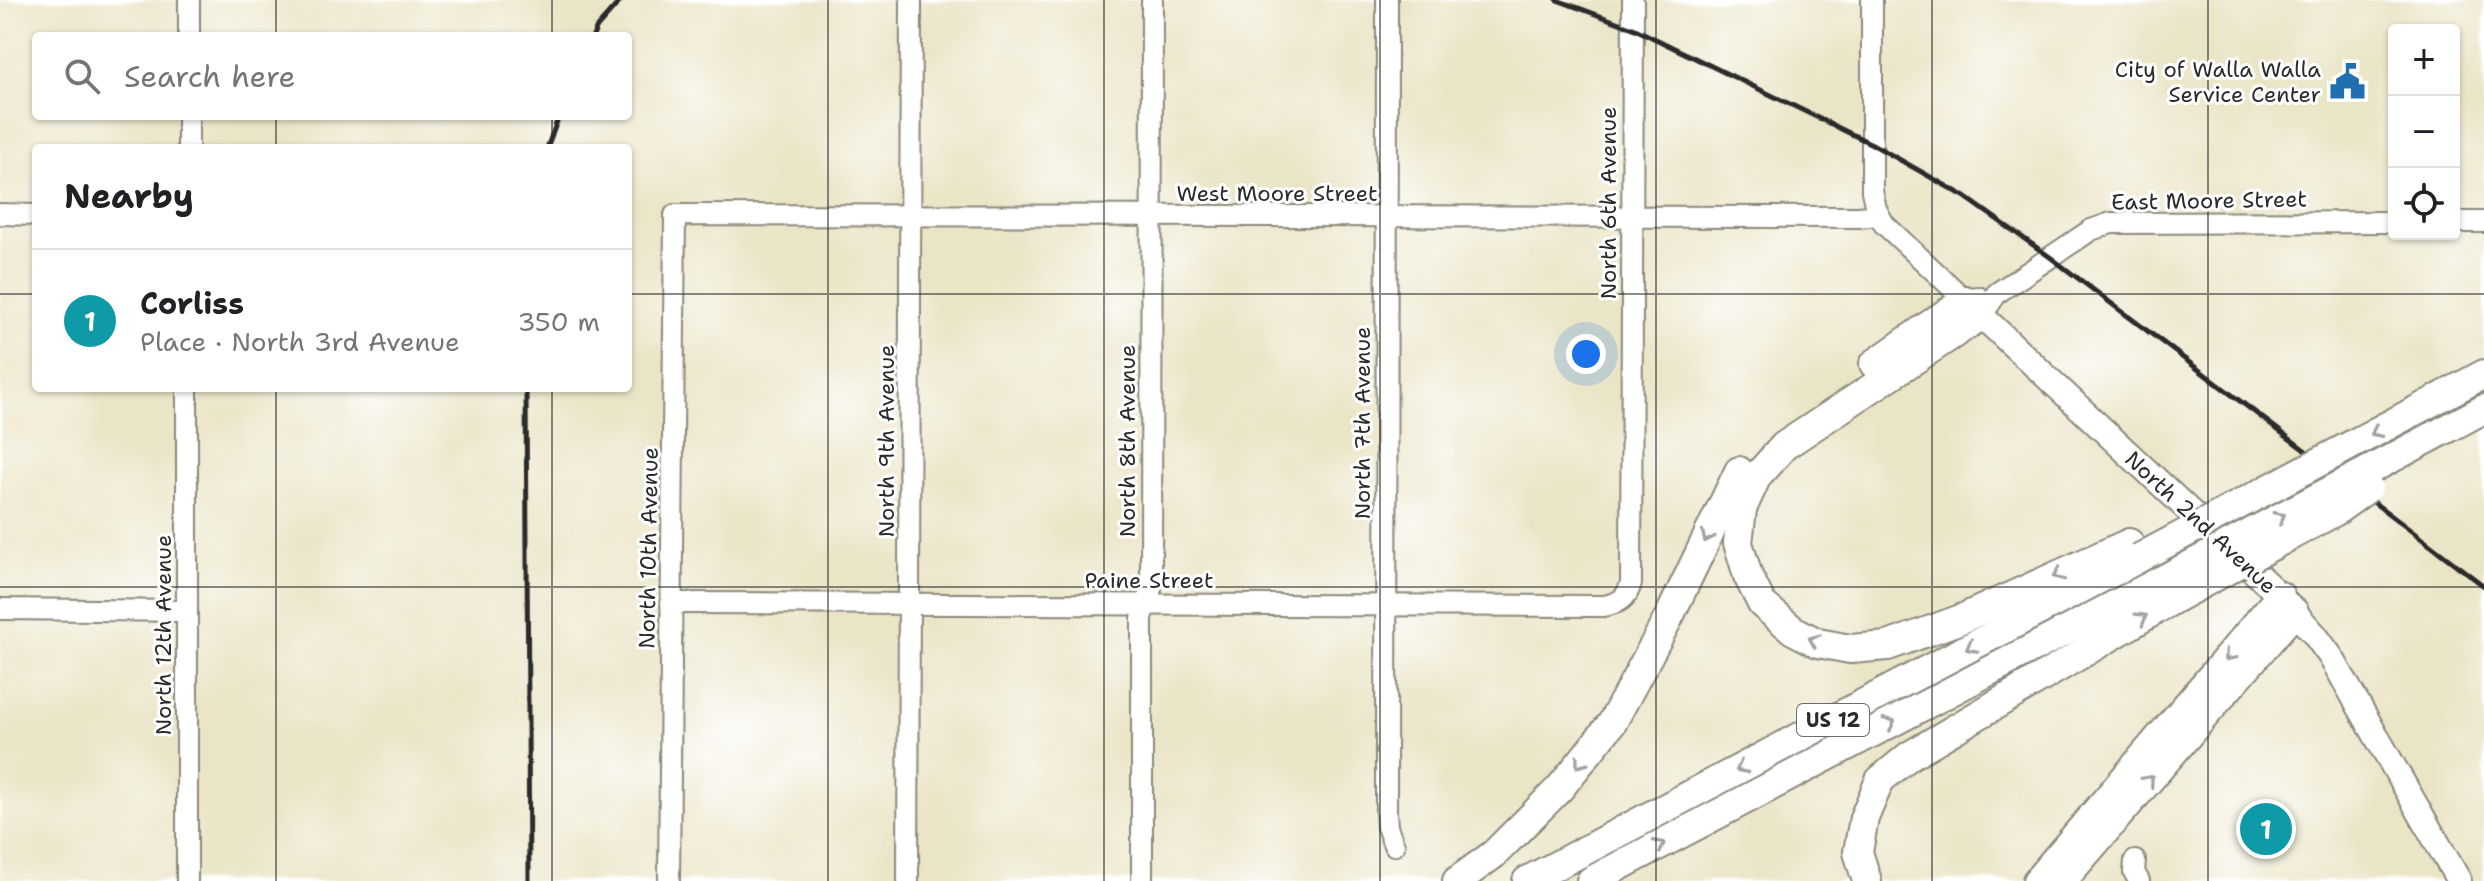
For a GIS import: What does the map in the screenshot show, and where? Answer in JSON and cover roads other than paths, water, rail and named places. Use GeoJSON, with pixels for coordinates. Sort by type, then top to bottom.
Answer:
{"type":"FeatureCollection","features":[{"type":"Feature","properties":{"kind":"highway"},"geometry":{"type":"LineString","coordinates":[[1981,303],[1784,446],[1757,476],[1742,509],[1738,543],[1748,576],[1762,604],[1793,630],[1818,643],[1850,649],[1888,646],[1961,619],[2134,551],[2280,483],[2484,374]]}},
{"type":"Feature","properties":{"kind":"highway"},"geometry":{"type":"LineString","coordinates":[[1457,881],[1494,854],[1560,788],[1612,723],[1668,619],[1740,468],[1763,441],[1981,303]]}},
{"type":"Feature","properties":{"kind":"highway","name":"US 12"},"geometry":{"type":"LineString","coordinates":[[1591,881],[2168,590],[2484,409]]}},
{"type":"Feature","properties":{"kind":"highway","name":"US 12"},"geometry":{"type":"LineString","coordinates":[[1527,881],[2134,551]]}},
{"type":"Feature","properties":{"kind":"highway"},"geometry":{"type":"LineString","coordinates":[[1867,881],[1858,852],[1864,818],[1880,780],[1909,756],[2168,590]]}},
{"type":"Feature","properties":{"kind":"highway"},"geometry":{"type":"LineString","coordinates":[[2037,881],[2287,604]]}},
{"type":"Feature","properties":{"kind":"highway"},"geometry":{"type":"LineString","coordinates":[[2062,881],[2287,604]]}},
{"type":"Feature","properties":{"kind":"main road","name":"North 2nd Avenue"},"geometry":{"type":"LineString","coordinates":[[1981,303],[2287,604],[2335,664],[2459,881]]}},
{"type":"Feature","properties":{"kind":"street"},"geometry":{"type":"LineString","coordinates":[[189,0],[189,32]]}},
{"type":"Feature","properties":{"kind":"street","name":"North 9th Avenue"},"geometry":{"type":"LineString","coordinates":[[908,881],[911,0]]}},
{"type":"Feature","properties":{"kind":"street","name":"North 8th Avenue"},"geometry":{"type":"LineString","coordinates":[[1142,881],[1142,618],[1151,589],[1152,0]]}},
{"type":"Feature","properties":{"kind":"street","name":"North 7th Avenue"},"geometry":{"type":"LineString","coordinates":[[1387,0],[1386,811],[1387,827],[1394,845]]}},
{"type":"Feature","properties":{"kind":"street","name":"North 6th Avenue"},"geometry":{"type":"LineString","coordinates":[[1625,598],[1631,583],[1633,0]]}},
{"type":"Feature","properties":{"kind":"street"},"geometry":{"type":"LineString","coordinates":[[1872,0],[1872,191],[1878,215]]}},
{"type":"Feature","properties":{"kind":"street"},"geometry":{"type":"LineString","coordinates":[[188,120],[188,144]]}},
{"type":"Feature","properties":{"kind":"street"},"geometry":{"type":"LineString","coordinates":[[0,214],[32,215]]}},
{"type":"Feature","properties":{"kind":"street","name":"West Moore Street"},"geometry":{"type":"LineString","coordinates":[[675,215],[1386,218],[1878,215]]}},
{"type":"Feature","properties":{"kind":"street","name":"North 10th Avenue"},"geometry":{"type":"LineString","coordinates":[[669,881],[675,215]]}},
{"type":"Feature","properties":{"kind":"street","name":"North 2nd Avenue"},"geometry":{"type":"LineString","coordinates":[[1878,215],[1897,237],[1981,303]]}},
{"type":"Feature","properties":{"kind":"street","name":"East Moore Street"},"geometry":{"type":"LineString","coordinates":[[1981,303],[2091,230],[2111,223],[2388,222]]}},
{"type":"Feature","properties":{"kind":"street"},"geometry":{"type":"LineString","coordinates":[[2460,222],[2484,222]]}},
{"type":"Feature","properties":{"kind":"street","name":"North 12th Avenue"},"geometry":{"type":"LineString","coordinates":[[187,392],[187,881]]}},
{"type":"Feature","properties":{"kind":"street","name":"Paine Street"},"geometry":{"type":"LineString","coordinates":[[671,603],[1604,606],[1625,598]]}},
{"type":"Feature","properties":{"kind":"street"},"geometry":{"type":"LineString","coordinates":[[0,609],[187,611]]}},
{"type":"Feature","properties":{"kind":"railway"},"geometry":{"type":"LineString","coordinates":[[595,32],[621,0]]}},
{"type":"Feature","properties":{"kind":"railway"},"geometry":{"type":"LineString","coordinates":[[1557,0],[1633,28],[1872,144],[1964,196],[2050,257],[2484,586]]}},
{"type":"Feature","properties":{"kind":"railway"},"geometry":{"type":"LineString","coordinates":[[548,144],[558,120]]}},
{"type":"Feature","properties":{"kind":"railway"},"geometry":{"type":"LineString","coordinates":[[526,392],[529,881]]}},
{"type":"Feature","properties":{"kind":"place","name":"City of Walla Walla Service Center"},"geometry":{"type":"Point","coordinates":[2347,82]}},
{"type":"Feature","properties":{"kind":"place","name":"Corliss"},"geometry":{"type":"Point","coordinates":[2266,829]}}]}
